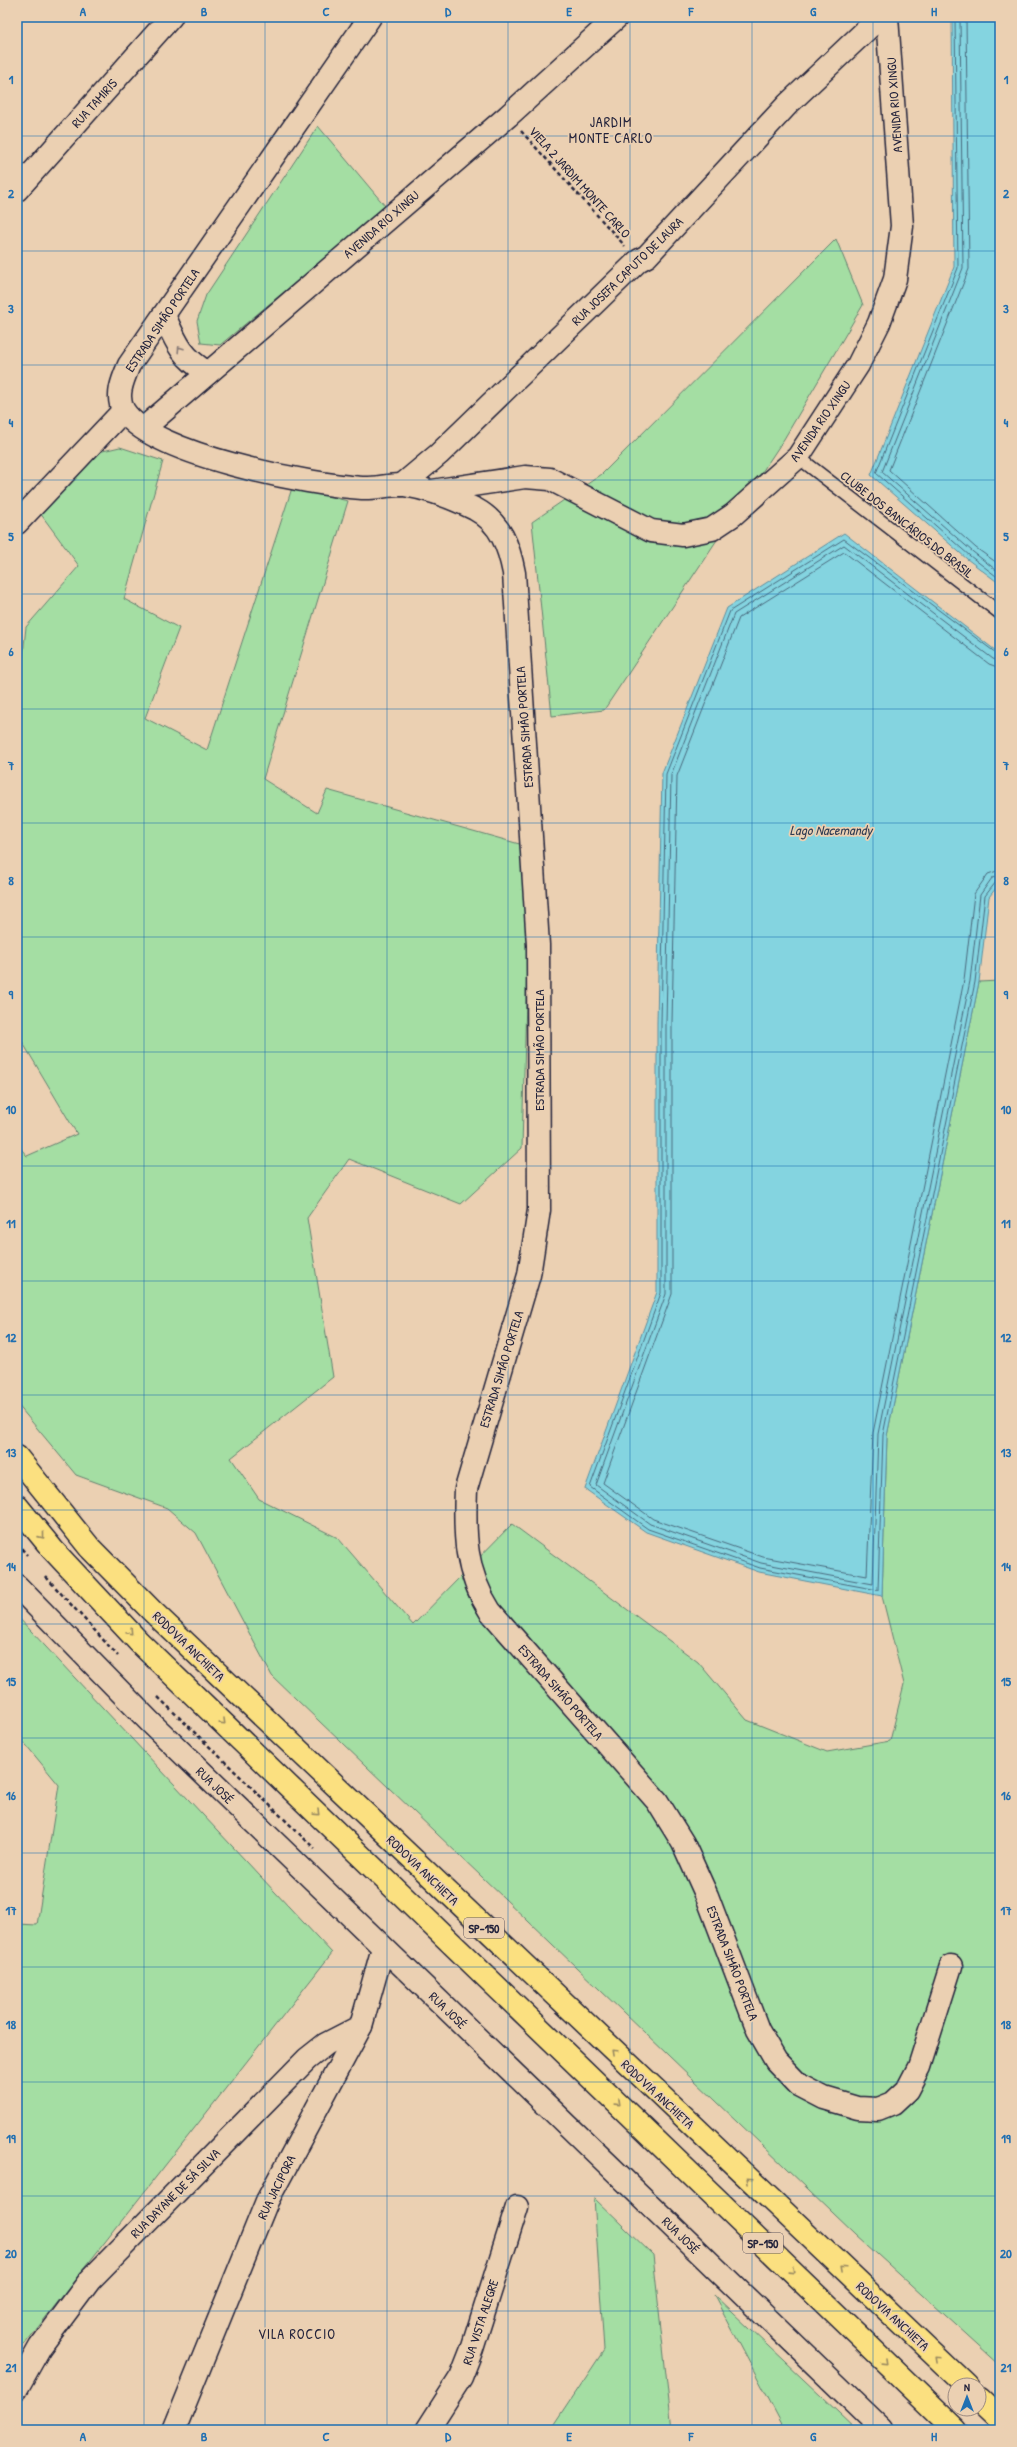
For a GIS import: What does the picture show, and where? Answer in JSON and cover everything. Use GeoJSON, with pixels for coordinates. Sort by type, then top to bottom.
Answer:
{"type":"FeatureCollection","features":[{"type":"Feature","properties":{"kind":"highway","name":"RODOVIA ANCHIETA"},"geometry":{"type":"LineString","coordinates":[[17,1457],[90,1548],[152,1611],[958,2377]]}},
{"type":"Feature","properties":{"kind":"highway","name":"SP-150"},"geometry":{"type":"LineString","coordinates":[[17,1506],[53,1550],[139,1642],[956,2430]]}},
{"type":"Feature","properties":{"kind":"highway"},"geometry":{"type":"LineString","coordinates":[[987,2405],[1000,2417]]}},
{"type":"Feature","properties":{"kind":"street","name":"RUA TAMIRIS"},"geometry":{"type":"LineString","coordinates":[[17,190],[171,17]]}},
{"type":"Feature","properties":{"kind":"street","name":"ESTRADA SIMÃO PORTELA"},"geometry":{"type":"LineString","coordinates":[[370,17],[129,365],[121,384],[120,398],[124,411],[144,428],[159,438],[188,451],[229,464],[297,479],[362,488],[402,485],[432,491],[476,510],[496,526],[508,546],[514,573],[538,945],[539,1216],[529,1276],[466,1489],[465,1513],[471,1572],[478,1593],[490,1611],[657,1801],[683,1843],[707,1896],[758,2030],[776,2061],[799,2085],[824,2098],[858,2108],[878,2109],[893,2103],[907,2090],[919,2067],[951,1966]]}},
{"type":"Feature","properties":{"kind":"street","name":"AVENIDA RIO XINGU"},"geometry":{"type":"LineString","coordinates":[[144,428],[508,116],[617,17]]}},
{"type":"Feature","properties":{"kind":"street","name":"RUA JOSEFA CAPUTO DE LAURA"},"geometry":{"type":"LineString","coordinates":[[402,485],[439,454],[638,261],[647,256],[788,104],[880,17]]}},
{"type":"Feature","properties":{"kind":"street","name":"AVENIDA RIO XINGU"},"geometry":{"type":"LineString","coordinates":[[432,491],[525,477],[550,479],[651,531],[683,535],[712,529],[733,515],[798,457],[858,366],[879,323],[895,279],[902,226],[887,17]]}},
{"type":"Feature","properties":{"kind":"street"},"geometry":{"type":"LineString","coordinates":[[164,315],[180,351],[193,364],[208,373]]}},
{"type":"Feature","properties":{"kind":"street"},"geometry":{"type":"LineString","coordinates":[[17,523],[124,411]]}},
{"type":"Feature","properties":{"kind":"street","name":"RUA JOSÉ"},"geometry":{"type":"LineString","coordinates":[[17,1586],[150,1722],[883,2430]]}},
{"type":"Feature","properties":{"kind":"street","name":"RUA JACIPORA"},"geometry":{"type":"LineString","coordinates":[[174,2430],[267,2201],[361,2026],[383,1948]]}},
{"type":"Feature","properties":{"kind":"street","name":"RUA DAYANE DE SÁ SILVA"},"geometry":{"type":"LineString","coordinates":[[17,2388],[40,2347],[64,2312],[90,2280],[123,2245],[307,2059],[326,2044],[361,2026]]}},
{"type":"Feature","properties":{"kind":"street","name":"RUA VISTA ALEGRE"},"geometry":{"type":"LineString","coordinates":[[427,2430],[461,2377],[472,2350],[517,2207]]}},
{"type":"Feature","properties":{"kind":"lane","name":"CLUBE DOS BANCÁRIOS DO BRASIL"},"geometry":{"type":"LineString","coordinates":[[798,457],[1000,613]]}},
{"type":"Feature","properties":{"kind":"path","name":"VIELA 2 JARDIM MONTE CARLO"},"geometry":{"type":"LineString","coordinates":[[508,116],[638,261]]}},
{"type":"Feature","properties":{"kind":"path"},"geometry":{"type":"LineString","coordinates":[[17,1543],[33,1561]]}},
{"type":"Feature","properties":{"kind":"path"},"geometry":{"type":"LineString","coordinates":[[43,1573],[120,1658]]}},
{"type":"Feature","properties":{"kind":"path"},"geometry":{"type":"LineString","coordinates":[[157,1696],[316,1850]]}},
{"type":"Feature","properties":{"kind":"green space"},"geometry":{"type":"Polygon","coordinates":[[[318,126],[386,207],[220,345],[201,343],[197,321],[206,295],[318,126]]]}},
{"type":"Feature","properties":{"kind":"green space"},"geometry":{"type":"Polygon","coordinates":[[[836,239],[863,305],[784,439],[604,710],[552,716],[532,522],[602,474],[836,239]]]}},
{"type":"Feature","properties":{"kind":"green space"},"geometry":{"type":"Polygon","coordinates":[[[120,447],[163,461],[124,599],[179,628],[145,718],[207,750],[292,488],[348,501],[263,779],[317,813],[327,790],[523,845],[529,886],[522,1148],[461,1204],[349,1159],[307,1218],[333,1377],[231,1458],[259,1499],[338,1538],[413,1625],[512,1524],[698,1662],[747,1720],[827,1752],[890,1741],[904,1684],[882,1596],[887,1436],[979,982],[1000,981],[1000,2366],[855,2234],[272,1676],[196,1533],[167,1508],[76,1475],[17,1404],[17,1144],[27,1156],[77,1134],[17,1033],[17,713],[26,627],[79,566],[40,513],[94,453],[120,447]]]}},
{"type":"Feature","properties":{"kind":"green space"},"geometry":{"type":"Polygon","coordinates":[[[17,1616],[332,1953],[17,2354],[17,1924],[37,1925],[59,1785],[17,1734],[17,1616]]]}},
{"type":"Feature","properties":{"kind":"green space"},"geometry":{"type":"Polygon","coordinates":[[[594,2198],[653,2255],[672,2430],[551,2430],[604,2350],[594,2198]]]}},
{"type":"Feature","properties":{"kind":"green space"},"geometry":{"type":"Polygon","coordinates":[[[714,2295],[857,2430],[785,2430],[714,2295]]]}},
{"type":"Feature","properties":{"kind":"water"},"geometry":{"type":"Polygon","coordinates":[[[952,17],[1000,17],[1000,584],[967,559],[871,475],[954,267],[952,17]]]}},
{"type":"Feature","properties":{"kind":"water","name":"Lago Nacemandy"},"geometry":{"type":"Polygon","coordinates":[[[844,533],[1000,654],[1000,883],[989,897],[979,982],[887,1436],[882,1596],[759,1572],[646,1532],[585,1489],[657,1292],[657,1023],[662,773],[727,608],[844,533]]]}},
{"type":"Feature","properties":{"kind":"district","name":"JARDIM MONTE CARLO"},"geometry":{"type":"Point","coordinates":[611,130]}},
{"type":"Feature","properties":{"kind":"district","name":"VILA ROCCIO"},"geometry":{"type":"Point","coordinates":[297,2333]}}]}
